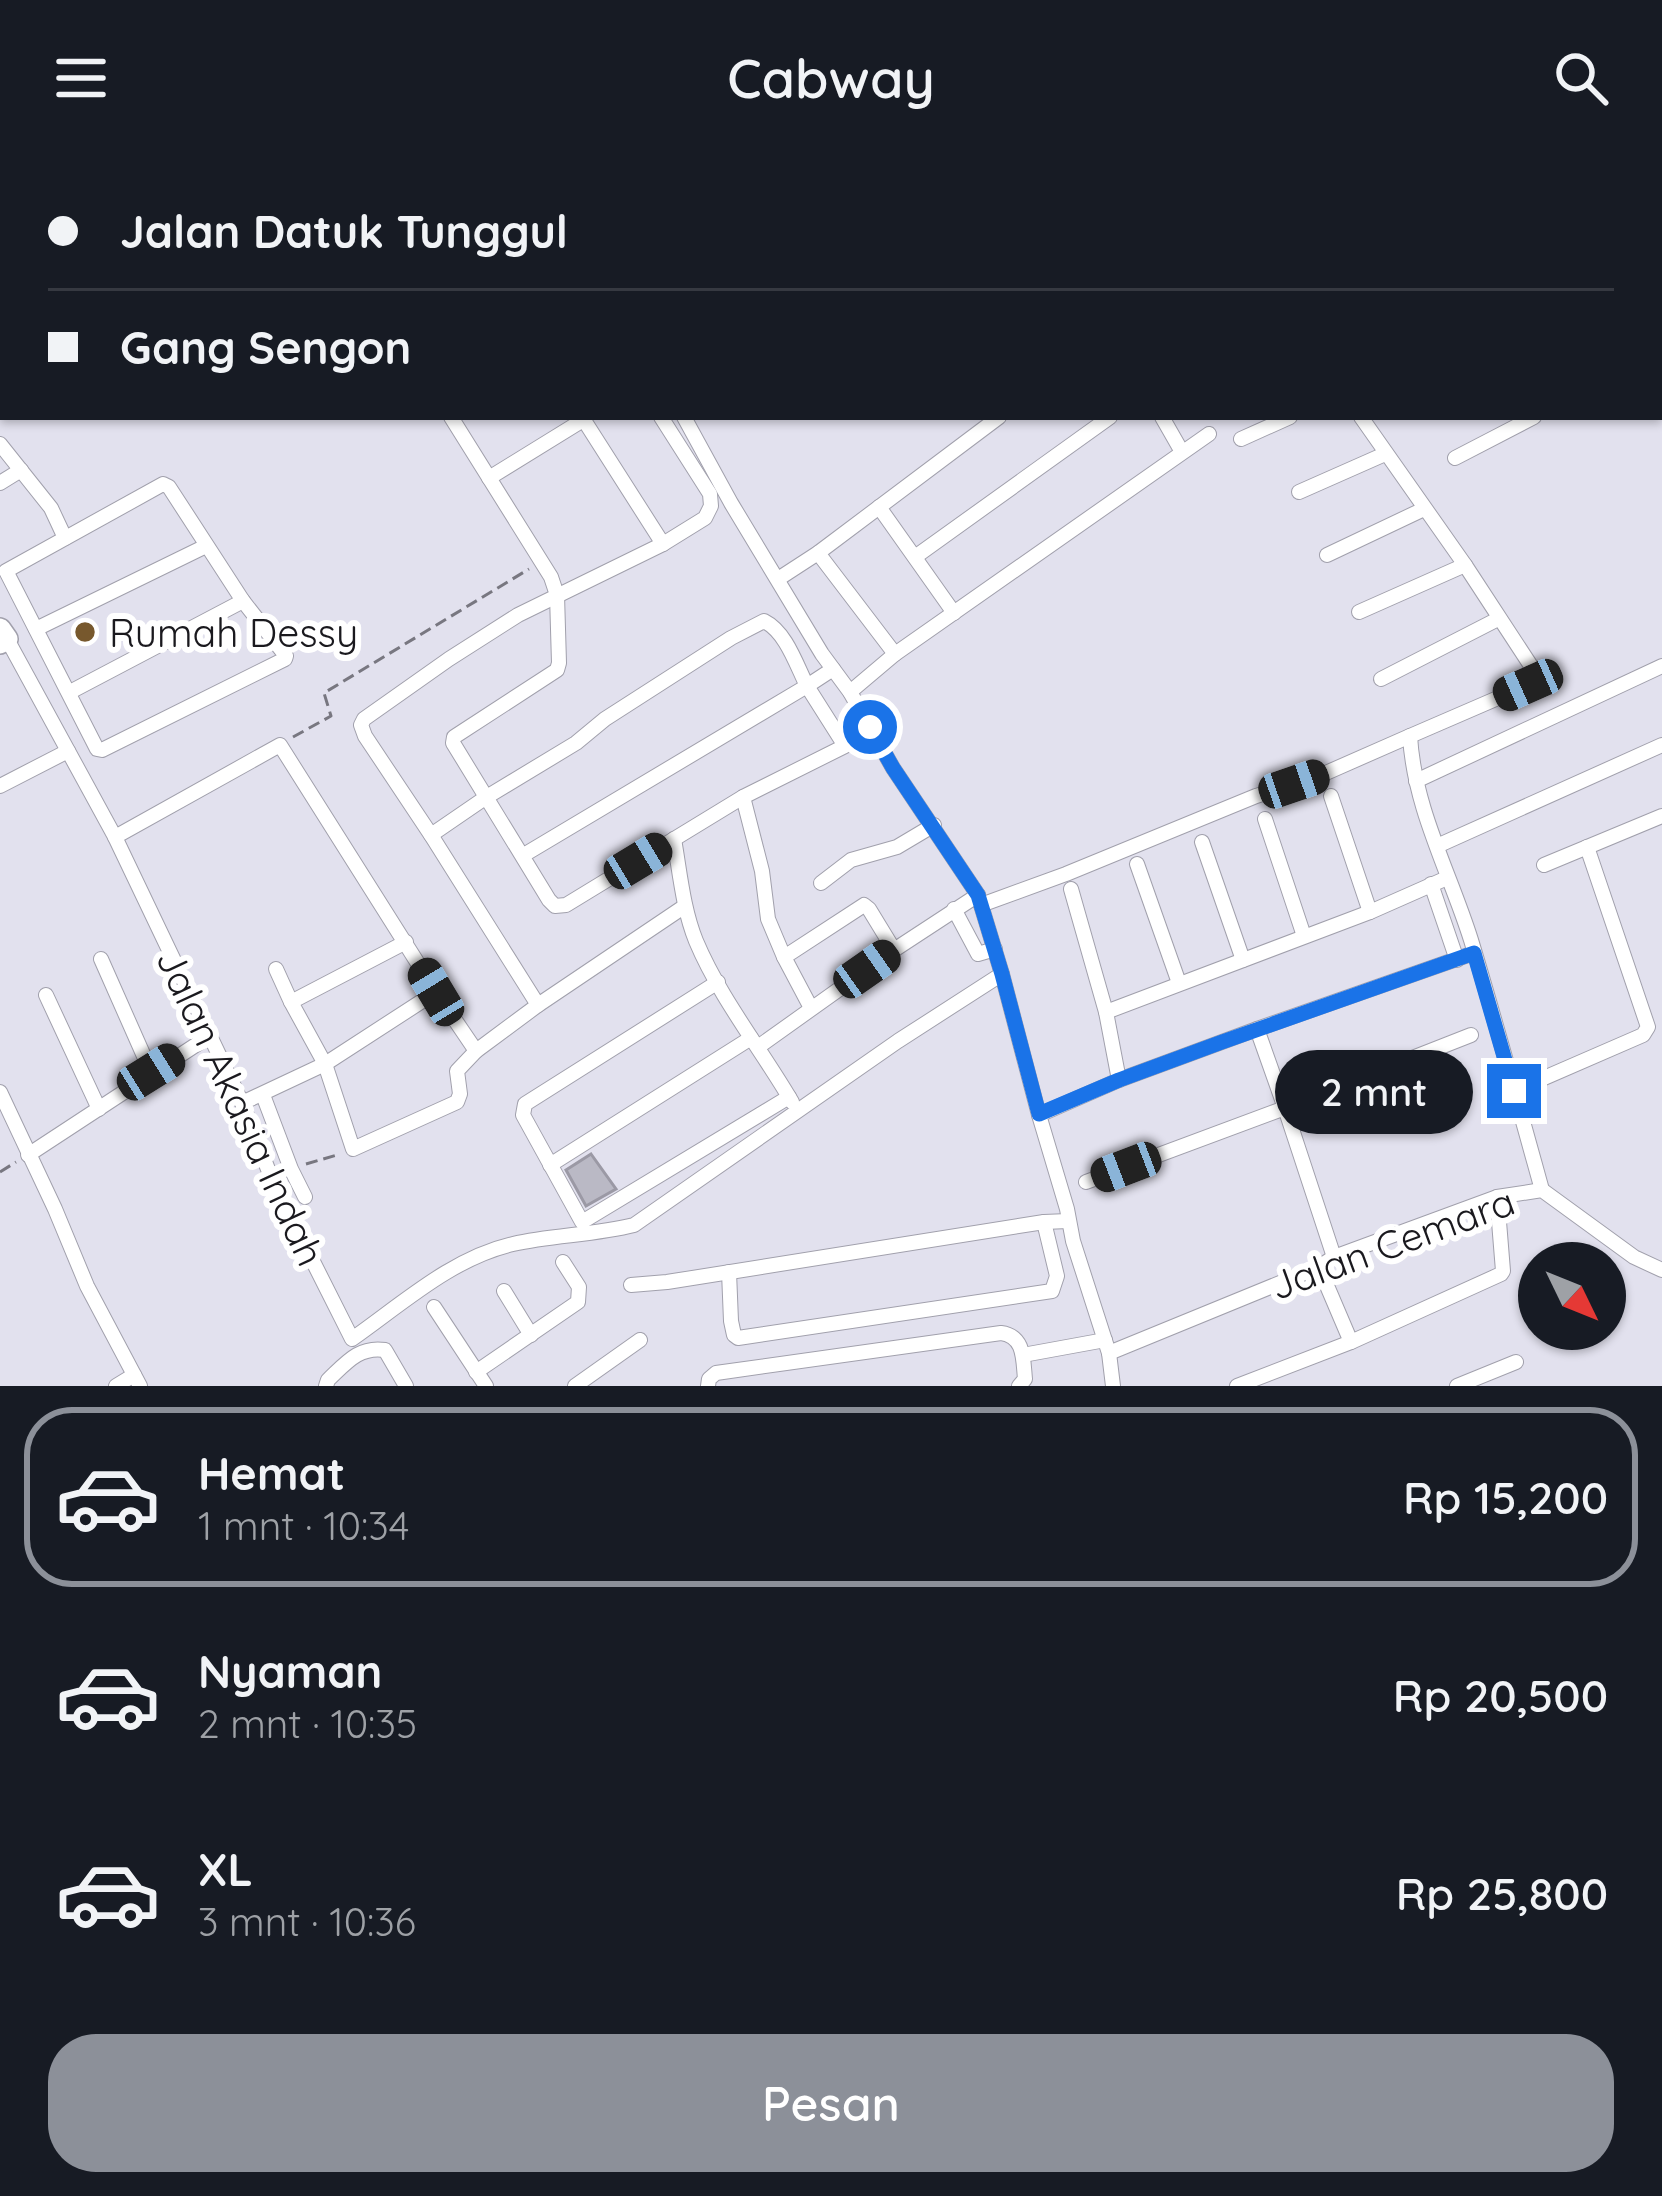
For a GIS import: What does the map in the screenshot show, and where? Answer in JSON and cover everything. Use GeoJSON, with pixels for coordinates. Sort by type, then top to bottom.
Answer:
{"type":"FeatureCollection","features":[{"type":"Feature","properties":{"kind":"street"},"geometry":{"type":"LineString","coordinates":[[431,835],[485,797],[576,743],[605,719],[731,638],[764,621],[779,631],[844,746],[743,797],[566,905],[555,906],[549,900],[485,797],[453,743],[454,736],[560,663],[557,595],[551,578],[458,420]]}},
{"type":"Feature","properties":{"kind":"street"},"geometry":{"type":"LineString","coordinates":[[489,478],[579,420]]}},
{"type":"Feature","properties":{"kind":"street"},"geometry":{"type":"LineString","coordinates":[[583,420],[663,544]]}},
{"type":"Feature","properties":{"kind":"street"},"geometry":{"type":"LineString","coordinates":[[538,1005],[361,725],[448,659],[518,615],[663,544],[705,518],[710,494],[663,420]]}},
{"type":"Feature","properties":{"kind":"street"},"geometry":{"type":"LineString","coordinates":[[687,420],[731,503],[979,900],[1107,1347],[1113,1386]]}},
{"type":"Feature","properties":{"kind":"street"},"geometry":{"type":"LineString","coordinates":[[778,580],[995,420]]}},
{"type":"Feature","properties":{"kind":"street"},"geometry":{"type":"LineString","coordinates":[[915,557],[1107,420]]}},
{"type":"Feature","properties":{"kind":"street"},"geometry":{"type":"LineString","coordinates":[[1164,420],[1182,452]]}},
{"type":"Feature","properties":{"kind":"street"},"geometry":{"type":"LineString","coordinates":[[1241,440],[1284,420]]}},
{"type":"Feature","properties":{"kind":"street"},"geometry":{"type":"LineString","coordinates":[[550,1165],[812,1008],[954,909],[1087,866],[1256,796],[1410,744],[1528,685],[1533,670],[1362,420]]}},
{"type":"Feature","properties":{"kind":"street"},"geometry":{"type":"LineString","coordinates":[[1455,458],[1528,420]]}},
{"type":"Feature","properties":{"kind":"street"},"geometry":{"type":"LineString","coordinates":[[850,692],[895,654],[1209,434]]}},
{"type":"Feature","properties":{"kind":"street"},"geometry":{"type":"LineString","coordinates":[[0,444],[51,508],[65,538]]}},
{"type":"Feature","properties":{"kind":"street"},"geometry":{"type":"LineString","coordinates":[[1300,491],[1385,454]]}},
{"type":"Feature","properties":{"kind":"street"},"geometry":{"type":"LineString","coordinates":[[0,483],[21,470]]}},
{"type":"Feature","properties":{"kind":"street"},"geometry":{"type":"LineString","coordinates":[[163,484],[206,546],[284,651],[285,659],[98,749],[3,573],[163,484]]}},
{"type":"Feature","properties":{"kind":"street"},"geometry":{"type":"LineString","coordinates":[[879,507],[954,613]]}},
{"type":"Feature","properties":{"kind":"street"},"geometry":{"type":"LineString","coordinates":[[1327,555],[1424,509]]}},
{"type":"Feature","properties":{"kind":"street"},"geometry":{"type":"LineString","coordinates":[[36,629],[206,546]]}},
{"type":"Feature","properties":{"kind":"street"},"geometry":{"type":"LineString","coordinates":[[818,553],[895,654]]}},
{"type":"Feature","properties":{"kind":"street"},"geometry":{"type":"LineString","coordinates":[[1359,612],[1465,565]]}},
{"type":"Feature","properties":{"kind":"street"},"geometry":{"type":"LineString","coordinates":[[70,692],[243,601]]}},
{"type":"Feature","properties":{"kind":"street"},"geometry":{"type":"LineString","coordinates":[[1381,680],[1498,619]]}},
{"type":"Feature","properties":{"kind":"street","name":"Jalan Akasia Indah"},"geometry":{"type":"LineString","coordinates":[[2,637],[115,837],[242,1102],[273,1182],[355,1346]]}},
{"type":"Feature","properties":{"kind":"street"},"geometry":{"type":"LineString","coordinates":[[1416,781],[1662,666]]}},
{"type":"Feature","properties":{"kind":"street"},"geometry":{"type":"LineString","coordinates":[[522,856],[833,669]]}},
{"type":"Feature","properties":{"kind":"street"},"geometry":{"type":"LineString","coordinates":[[1410,744],[1416,781],[1437,846],[1439,881],[1456,960]]}},
{"type":"Feature","properties":{"kind":"street"},"geometry":{"type":"LineString","coordinates":[[115,837],[280,745],[476,1051]]}},
{"type":"Feature","properties":{"kind":"street"},"geometry":{"type":"LineString","coordinates":[[1437,846],[1662,745]]}},
{"type":"Feature","properties":{"kind":"street"},"geometry":{"type":"LineString","coordinates":[[0,786],[68,751]]}},
{"type":"Feature","properties":{"kind":"street"},"geometry":{"type":"LineString","coordinates":[[1330,796],[1370,912]]}},
{"type":"Feature","properties":{"kind":"street"},"geometry":{"type":"LineString","coordinates":[[743,797],[768,919],[812,1008]]}},
{"type":"Feature","properties":{"kind":"street"},"geometry":{"type":"LineString","coordinates":[[1544,865],[1662,816]]}},
{"type":"Feature","properties":{"kind":"street"},"geometry":{"type":"LineString","coordinates":[[1265,819],[1304,936]]}},
{"type":"Feature","properties":{"kind":"street"},"geometry":{"type":"LineString","coordinates":[[821,883],[850,860],[897,847],[934,825]]}},
{"type":"Feature","properties":{"kind":"street"},"geometry":{"type":"LineString","coordinates":[[674,839],[696,940],[797,1112]]}},
{"type":"Feature","properties":{"kind":"street"},"geometry":{"type":"LineString","coordinates":[[1202,842],[1243,960]]}},
{"type":"Feature","properties":{"kind":"street"},"geometry":{"type":"LineString","coordinates":[[1514,1091],[1643,1035],[1648,1027],[1587,847]]}},
{"type":"Feature","properties":{"kind":"street"},"geometry":{"type":"LineString","coordinates":[[1137,864],[1179,983]]}},
{"type":"Feature","properties":{"kind":"street"},"geometry":{"type":"LineString","coordinates":[[1106,1012],[1439,881]]}},
{"type":"Feature","properties":{"kind":"street"},"geometry":{"type":"LineString","coordinates":[[1439,881],[1474,953],[1542,1190]]}},
{"type":"Feature","properties":{"kind":"street"},"geometry":{"type":"LineString","coordinates":[[1071,890],[1106,1012],[1119,1080]]}},
{"type":"Feature","properties":{"kind":"street"},"geometry":{"type":"LineString","coordinates":[[784,957],[864,905],[894,950]]}},
{"type":"Feature","properties":{"kind":"street"},"geometry":{"type":"LineString","coordinates":[[276,970],[325,1064],[353,1150],[457,1102],[457,1071],[476,1051],[685,906]]}},
{"type":"Feature","properties":{"kind":"street"},"geometry":{"type":"LineString","coordinates":[[954,909],[978,954],[995,950]]}},
{"type":"Feature","properties":{"kind":"street"},"geometry":{"type":"LineString","coordinates":[[291,1003],[406,942]]}},
{"type":"Feature","properties":{"kind":"street"},"geometry":{"type":"LineString","coordinates":[[1039,1114],[1119,1080],[1474,953]]}},
{"type":"Feature","properties":{"kind":"street"},"geometry":{"type":"LineString","coordinates":[[101,959],[151,1072]]}},
{"type":"Feature","properties":{"kind":"street"},"geometry":{"type":"LineString","coordinates":[[326,1386],[355,1346],[457,1265],[513,1244],[634,1225],[1002,974]]}},
{"type":"Feature","properties":{"kind":"street"},"geometry":{"type":"LineString","coordinates":[[718,982],[529,1100],[524,1115],[582,1222],[789,1096]]}},
{"type":"Feature","properties":{"kind":"street"},"geometry":{"type":"LineString","coordinates":[[242,1102],[325,1064],[436,992]]}},
{"type":"Feature","properties":{"kind":"street"},"geometry":{"type":"LineString","coordinates":[[46,995],[99,1109]]}},
{"type":"Feature","properties":{"kind":"street"},"geometry":{"type":"LineString","coordinates":[[1257,1029],[1334,1257]]}},
{"type":"Feature","properties":{"kind":"street"},"geometry":{"type":"LineString","coordinates":[[28,1155],[211,1035]]}},
{"type":"Feature","properties":{"kind":"street"},"geometry":{"type":"LineString","coordinates":[[1086,1182],[1471,1035]]}},
{"type":"Feature","properties":{"kind":"street"},"geometry":{"type":"LineString","coordinates":[[0,1092],[87,1286],[137,1381],[116,1386]]}},
{"type":"Feature","properties":{"kind":"street"},"geometry":{"type":"LineString","coordinates":[[263,1095],[305,1197]]}},
{"type":"Feature","properties":{"kind":"street","name":"Jalan Cemara"},"geometry":{"type":"LineString","coordinates":[[1023,1355],[1107,1347],[1497,1197],[1542,1190],[1634,1257],[1662,1270]]}},
{"type":"Feature","properties":{"kind":"street"},"geometry":{"type":"LineString","coordinates":[[1237,1386],[1352,1342],[1501,1274],[1497,1197]]}},
{"type":"Feature","properties":{"kind":"street"},"geometry":{"type":"LineString","coordinates":[[632,1285],[1068,1221]]}},
{"type":"Feature","properties":{"kind":"street"},"geometry":{"type":"LineString","coordinates":[[729,1272],[731,1321],[738,1338],[1052,1291],[1057,1276],[1044,1222]]}},
{"type":"Feature","properties":{"kind":"street"},"geometry":{"type":"LineString","coordinates":[[476,1372],[580,1298],[579,1287],[563,1262]]}},
{"type":"Feature","properties":{"kind":"street"},"geometry":{"type":"LineString","coordinates":[[1319,1267],[1352,1342]]}},
{"type":"Feature","properties":{"kind":"street"},"geometry":{"type":"LineString","coordinates":[[504,1292],[531,1335]]}},
{"type":"Feature","properties":{"kind":"street"},"geometry":{"type":"LineString","coordinates":[[434,1307],[486,1386]]}},
{"type":"Feature","properties":{"kind":"street"},"geometry":{"type":"LineString","coordinates":[[708,1386],[716,1373],[1001,1333],[1020,1344],[1025,1379],[1019,1386]]}},
{"type":"Feature","properties":{"kind":"street"},"geometry":{"type":"LineString","coordinates":[[575,1386],[640,1340]]}},
{"type":"Feature","properties":{"kind":"street"},"geometry":{"type":"LineString","coordinates":[[355,1346],[385,1350],[406,1386]]}},
{"type":"Feature","properties":{"kind":"street"},"geometry":{"type":"LineString","coordinates":[[1457,1386],[1516,1362]]}},
{"type":"Feature","properties":{"kind":"path"},"geometry":{"type":"LineString","coordinates":[[280,745],[332,716],[324,693],[541,561]]}},
{"type":"Feature","properties":{"kind":"path"},"geometry":{"type":"LineString","coordinates":[[291,1169],[353,1150]]}},
{"type":"Feature","properties":{"kind":"path"},"geometry":{"type":"LineString","coordinates":[[0,1172],[28,1155]]}},
{"type":"Feature","properties":{"kind":"building"},"geometry":{"type":"Polygon","coordinates":[[[591,1154],[616,1189],[586,1206],[566,1170],[591,1154]]]}},
{"type":"Feature","properties":{"kind":"place","name":"Rumah Dessy"},"geometry":{"type":"Point","coordinates":[85,632]}},
{"type":"Feature","properties":{"kind":"route"},"geometry":{"type":"LineString","coordinates":[[870,727],[978,895],[1039,1114],[1119,1080],[1474,953],[1514,1091]]}}]}
